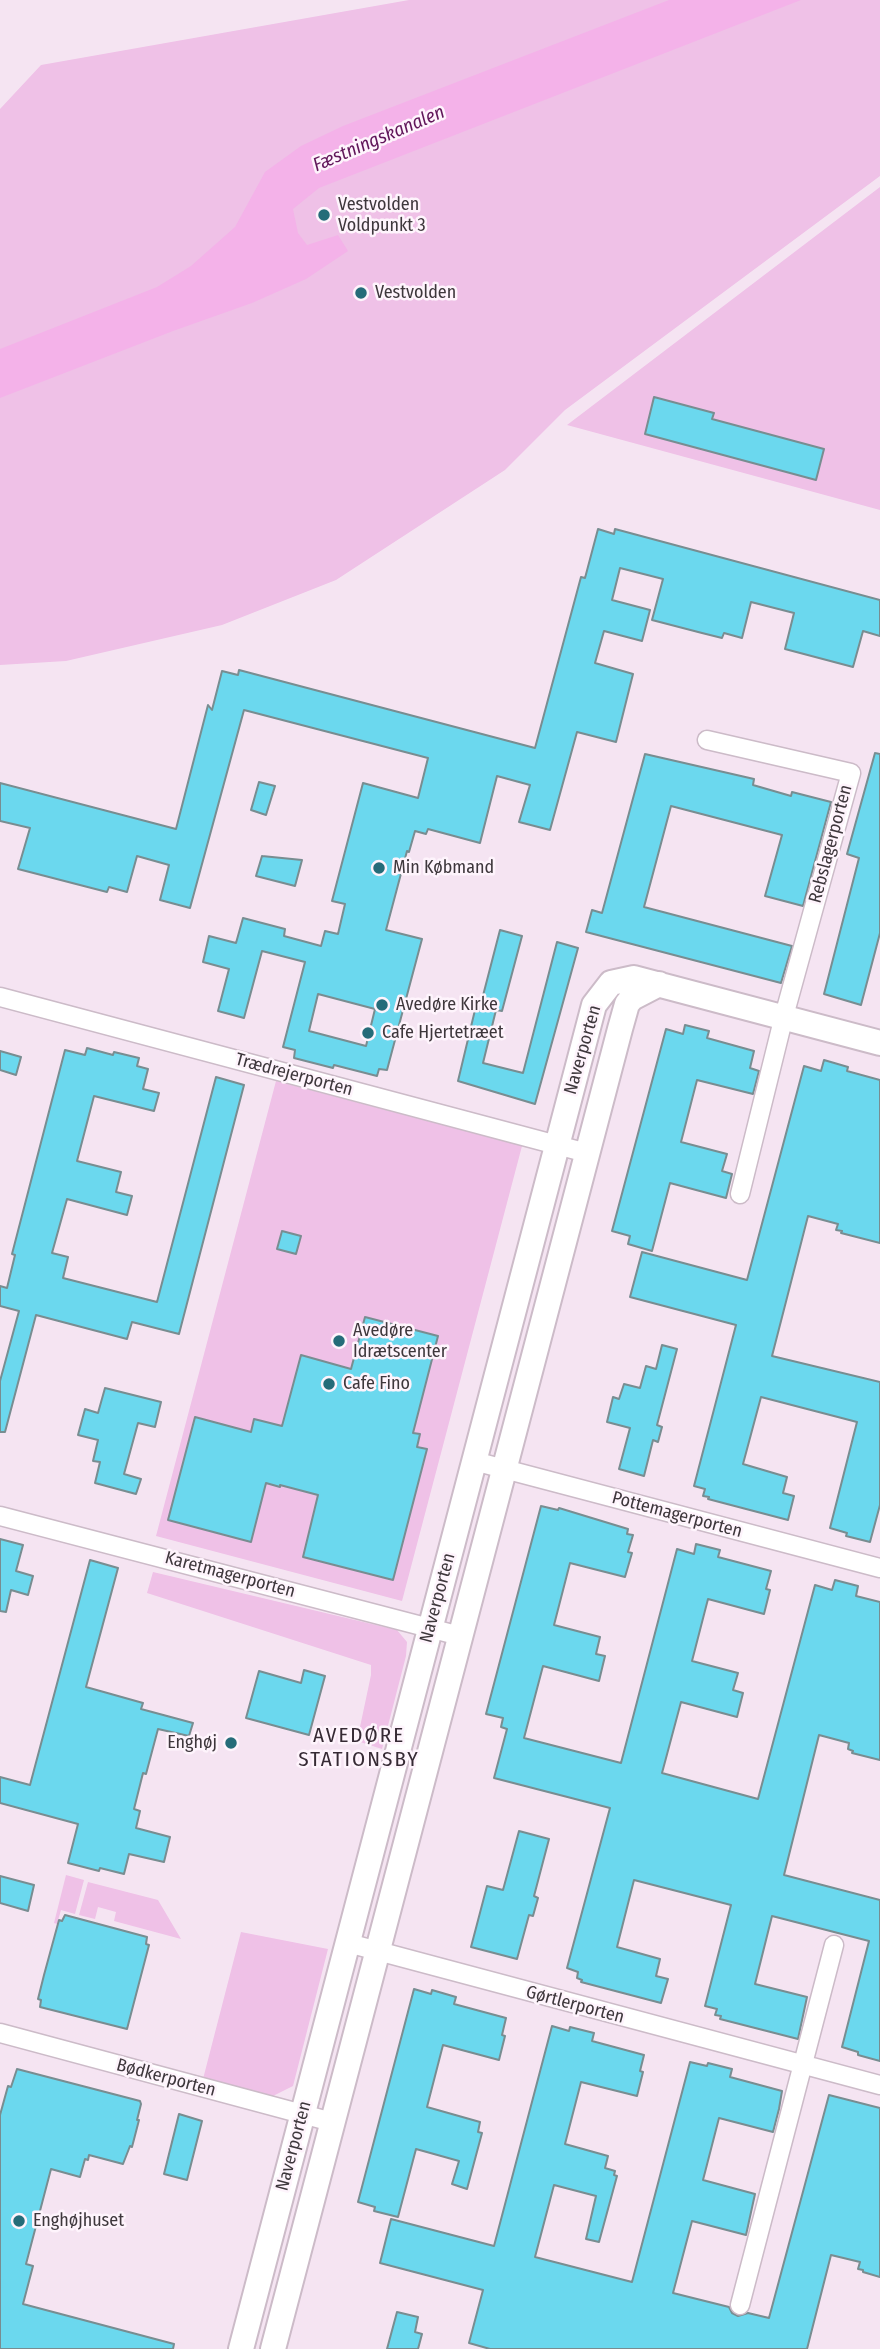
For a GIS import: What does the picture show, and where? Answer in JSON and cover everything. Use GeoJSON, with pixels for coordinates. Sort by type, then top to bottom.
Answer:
{"type":"FeatureCollection","features":[{"type":"Feature","properties":{"kind":"street","name":"Rebslagerporten"},"geometry":{"type":"LineString","coordinates":[[707,740],[850,773],[784,1016],[740,1194]]}},
{"type":"Feature","properties":{"kind":"street","name":"Naverporten"},"geometry":{"type":"LineString","coordinates":[[242,2349],[594,1005],[611,983],[626,978],[659,984]]}},
{"type":"Feature","properties":{"kind":"street"},"geometry":{"type":"LineString","coordinates":[[659,984],[880,1043]]}},
{"type":"Feature","properties":{"kind":"street","name":"Naverporten"},"geometry":{"type":"LineString","coordinates":[[273,2349],[627,1004],[638,993],[659,984]]}},
{"type":"Feature","properties":{"kind":"street","name":"Trædrejerporten"},"geometry":{"type":"LineString","coordinates":[[0,997],[587,1153]]}},
{"type":"Feature","properties":{"kind":"street","name":"Pottemagerporten"},"geometry":{"type":"LineString","coordinates":[[474,1461],[880,1568]]}},
{"type":"Feature","properties":{"kind":"street","name":"Karetmagerporten"},"geometry":{"type":"LineString","coordinates":[[0,1516],[460,1636]]}},
{"type":"Feature","properties":{"kind":"street","name":"Gørtlerporten"},"geometry":{"type":"LineString","coordinates":[[348,1943],[880,2085]]}},
{"type":"Feature","properties":{"kind":"street"},"geometry":{"type":"LineString","coordinates":[[740,2305],[834,1945]]}},
{"type":"Feature","properties":{"kind":"street","name":"Bødkerporten"},"geometry":{"type":"LineString","coordinates":[[0,2033],[332,2122]]}},
{"type":"Feature","properties":{"kind":"shaded area","name":"Vestvolden"},"geometry":{"type":"Polygon","coordinates":[[[409,0],[880,0],[880,176],[565,410],[505,470],[336,580],[222,625],[66,661],[0,665],[0,109],[41,65],[409,0]]]}},
{"type":"Feature","properties":{"kind":"shaded area"},"geometry":{"type":"Polygon","coordinates":[[[880,187],[880,510],[567,425],[880,187]]]}},
{"type":"Feature","properties":{"kind":"shaded area","name":"Avedøre Idrætscenter"},"geometry":{"type":"Polygon","coordinates":[[[276,1081],[522,1146],[402,1601],[156,1536],[276,1081]]]}},
{"type":"Feature","properties":{"kind":"shaded area"},"geometry":{"type":"Polygon","coordinates":[[[153,1572],[397,1630],[407,1642],[406,1656],[382,1749],[357,1741],[371,1665],[147,1593],[153,1572]]]}},
{"type":"Feature","properties":{"kind":"shaded area"},"geometry":{"type":"Polygon","coordinates":[[[66,1875],[84,1880],[75,1914],[61,1910],[57,1924],[54,1923],[66,1875]]]}},
{"type":"Feature","properties":{"kind":"shaded area"},"geometry":{"type":"Polygon","coordinates":[[[88,1882],[158,1900],[181,1939],[114,1921],[116,1912],[98,1907],[95,1919],[79,1915],[88,1882]]]}},
{"type":"Feature","properties":{"kind":"shaded area"},"geometry":{"type":"Polygon","coordinates":[[[241,1932],[328,1949],[293,2086],[271,2097],[203,2079],[241,1932]]]}},
{"type":"Feature","properties":{"kind":"water","name":"Fæstningskanalen"},"geometry":{"type":"Polygon","coordinates":[[[669,0],[801,0],[319,188],[293,209],[298,233],[307,245],[338,235],[348,251],[306,279],[252,303],[0,398],[0,349],[157,287],[191,266],[235,227],[265,172],[301,146],[343,126],[669,0]]]}},
{"type":"Feature","properties":{"kind":"building"},"geometry":{"type":"Polygon","coordinates":[[[654,397],[714,413],[712,419],[824,449],[816,480],[645,434],[654,397]]]}},
{"type":"Feature","properties":{"kind":"building"},"geometry":{"type":"Polygon","coordinates":[[[598,529],[614,534],[615,529],[880,600],[880,636],[863,631],[853,667],[785,649],[794,613],[751,602],[742,638],[724,633],[722,638],[652,620],[663,579],[620,568],[612,600],[650,610],[642,641],[604,631],[595,663],[633,674],[616,742],[577,732],[550,830],[519,822],[530,785],[497,776],[480,843],[428,829],[426,834],[415,831],[386,930],[422,939],[387,1070],[379,1069],[377,1076],[294,1058],[295,1050],[283,1047],[305,962],[262,951],[244,1018],[218,1011],[229,969],[203,962],[209,936],[236,943],[243,918],[285,929],[284,936],[321,946],[325,931],[338,934],[345,904],[332,901],[363,783],[418,798],[428,758],[244,710],[190,908],[160,900],[169,865],[137,856],[127,892],[109,887],[107,892],[18,869],[30,828],[0,821],[0,783],[176,829],[208,705],[212,710],[222,671],[238,675],[239,670],[535,748],[581,577],[585,578],[598,529]],[[318,994],[309,1031],[366,1046],[375,1009],[318,994]]]}},
{"type":"Feature","properties":{"kind":"building"},"geometry":{"type":"Polygon","coordinates":[[[875,753],[880,754],[880,933],[861,1005],[824,994],[859,858],[847,854],[875,753]]]}},
{"type":"Feature","properties":{"kind":"building"},"geometry":{"type":"Polygon","coordinates":[[[645,754],[754,779],[753,785],[791,796],[792,792],[831,802],[803,906],[765,896],[782,835],[671,806],[644,907],[792,946],[781,983],[586,932],[592,910],[602,913],[645,754]]]}},
{"type":"Feature","properties":{"kind":"building"},"geometry":{"type":"Polygon","coordinates":[[[259,782],[275,786],[266,815],[251,810],[259,782]]]}},
{"type":"Feature","properties":{"kind":"building"},"geometry":{"type":"Polygon","coordinates":[[[262,856],[302,860],[295,886],[256,876],[262,856]]]}},
{"type":"Feature","properties":{"kind":"building"},"geometry":{"type":"Polygon","coordinates":[[[500,930],[522,936],[502,1011],[496,1010],[483,1063],[523,1073],[557,942],[578,948],[535,1104],[458,1081],[475,1010],[479,1011],[500,930]]]}},
{"type":"Feature","properties":{"kind":"building"},"geometry":{"type":"Polygon","coordinates":[[[685,1025],[709,1031],[707,1038],[754,1051],[750,1068],[759,1071],[753,1094],[697,1080],[681,1142],[727,1154],[722,1171],[732,1174],[726,1198],[670,1183],[652,1251],[628,1244],[630,1236],[612,1231],[666,1029],[683,1034],[685,1025]]]}},
{"type":"Feature","properties":{"kind":"building"},"geometry":{"type":"Polygon","coordinates":[[[87,1048],[139,1058],[137,1066],[148,1069],[143,1089],[159,1093],[154,1111],[94,1096],[77,1161],[121,1172],[116,1192],[132,1196],[127,1215],[67,1199],[52,1253],[68,1257],[63,1278],[157,1302],[216,1077],[244,1085],[179,1334],[132,1322],[127,1339],[36,1315],[5,1432],[0,1432],[0,1381],[19,1311],[0,1306],[0,1286],[7,1288],[15,1255],[12,1254],[65,1050],[85,1055],[87,1048]]]}},
{"type":"Feature","properties":{"kind":"building"},"geometry":{"type":"Polygon","coordinates":[[[0,1051],[21,1057],[16,1075],[0,1070],[0,1051]]]}},
{"type":"Feature","properties":{"kind":"building"},"geometry":{"type":"Polygon","coordinates":[[[824,1060],[848,1067],[847,1071],[880,1080],[880,1243],[841,1233],[842,1231],[836,1230],[838,1224],[808,1216],[772,1356],[880,1382],[880,1505],[870,1542],[846,1536],[847,1533],[830,1528],[857,1422],[761,1397],[743,1464],[787,1477],[783,1493],[794,1496],[788,1520],[703,1496],[705,1489],[694,1486],[736,1325],[630,1297],[642,1252],[747,1280],[804,1066],[821,1071],[824,1060]]]}},
{"type":"Feature","properties":{"kind":"building"},"geometry":{"type":"Polygon","coordinates":[[[282,1231],[301,1236],[296,1254],[277,1249],[282,1231]]]}},
{"type":"Feature","properties":{"kind":"building"},"geometry":{"type":"Polygon","coordinates":[[[365,1317],[438,1336],[413,1433],[420,1434],[417,1447],[427,1449],[393,1580],[303,1557],[318,1495],[266,1483],[251,1542],[168,1520],[195,1417],[251,1432],[254,1419],[282,1426],[301,1355],[351,1369],[365,1317]]]}},
{"type":"Feature","properties":{"kind":"building"},"geometry":{"type":"Polygon","coordinates":[[[662,1345],[677,1349],[657,1425],[662,1427],[658,1442],[653,1440],[644,1476],[619,1469],[630,1428],[607,1422],[613,1397],[619,1399],[624,1384],[640,1388],[646,1366],[656,1369],[662,1345]]]}},
{"type":"Feature","properties":{"kind":"building"},"geometry":{"type":"Polygon","coordinates":[[[105,1388],[161,1402],[155,1427],[138,1423],[124,1474],[141,1479],[136,1494],[95,1483],[100,1462],[93,1461],[98,1440],[78,1435],[85,1409],[98,1413],[105,1388]]]}},
{"type":"Feature","properties":{"kind":"building"},"geometry":{"type":"Polygon","coordinates":[[[541,1506],[559,1508],[628,1529],[627,1534],[633,1535],[628,1552],[632,1553],[625,1577],[570,1563],[554,1625],[600,1637],[596,1654],[605,1656],[599,1681],[543,1666],[524,1738],[621,1763],[677,1549],[694,1554],[696,1544],[720,1550],[718,1557],[771,1571],[764,1614],[708,1599],[692,1661],[738,1673],[733,1690],[743,1693],[737,1717],[681,1702],[662,1773],[758,1799],[815,1585],[832,1590],[835,1580],[858,1586],[856,1596],[880,1602],[880,1760],[852,1753],[853,1751],[848,1749],[849,1743],[819,1735],[784,1875],[880,1900],[880,2061],[842,2047],[869,1941],[772,1916],[755,1984],[807,1997],[798,2039],[720,2019],[721,2016],[715,2015],[717,2009],[705,2006],[731,1905],[634,1880],[617,1947],[660,1959],[656,1976],[668,1979],[661,2003],[581,1982],[582,1980],[577,1978],[578,1972],[567,1968],[610,1808],[494,1778],[507,1729],[501,1727],[503,1718],[486,1714],[541,1506]]]}},
{"type":"Feature","properties":{"kind":"building"},"geometry":{"type":"Polygon","coordinates":[[[0,1539],[23,1545],[16,1571],[33,1576],[28,1595],[11,1590],[6,1612],[0,1611],[0,1539]]]}},
{"type":"Feature","properties":{"kind":"building"},"geometry":{"type":"Polygon","coordinates":[[[90,1560],[118,1568],[86,1687],[143,1703],[141,1709],[193,1723],[189,1736],[158,1729],[134,1809],[140,1811],[136,1828],[170,1837],[164,1862],[129,1854],[124,1874],[68,1863],[78,1824],[0,1803],[0,1777],[30,1785],[90,1560]]]}},
{"type":"Feature","properties":{"kind":"building"},"geometry":{"type":"Polygon","coordinates":[[[304,1670],[325,1676],[309,1735],[246,1718],[259,1671],[301,1683],[304,1670]]]}},
{"type":"Feature","properties":{"kind":"building"},"geometry":{"type":"Polygon","coordinates":[[[519,1831],[549,1839],[534,1896],[538,1898],[533,1916],[529,1915],[517,1959],[471,1947],[487,1886],[503,1890],[519,1831]]]}},
{"type":"Feature","properties":{"kind":"building"},"geometry":{"type":"Polygon","coordinates":[[[0,1876],[34,1885],[28,1911],[0,1903],[0,1876]]]}},
{"type":"Feature","properties":{"kind":"building"},"geometry":{"type":"Polygon","coordinates":[[[65,1915],[147,1937],[146,1944],[149,1945],[127,2029],[40,2007],[41,2000],[38,1999],[44,1975],[59,1920],[62,1921],[65,1915]]]}},
{"type":"Feature","properties":{"kind":"building"},"geometry":{"type":"Polygon","coordinates":[[[414,1989],[431,1994],[432,1990],[456,1997],[454,2004],[506,2018],[502,2035],[505,2036],[499,2060],[443,2045],[427,2107],[480,2122],[478,2132],[482,2133],[467,2189],[452,2184],[459,2161],[416,2149],[398,2217],[374,2211],[375,2207],[358,2202],[414,1989]]]}},
{"type":"Feature","properties":{"kind":"building"},"geometry":{"type":"Polygon","coordinates":[[[552,2026],[569,2031],[570,2027],[594,2033],[592,2041],[644,2055],[640,2071],[643,2072],[637,2096],[581,2082],[565,2144],[608,2156],[605,2168],[615,2171],[614,2175],[617,2176],[599,2242],[586,2239],[596,2196],[554,2185],[535,2257],[632,2282],[690,2062],[707,2066],[708,2063],[732,2069],[730,2077],[782,2091],[773,2132],[719,2118],[703,2180],[755,2194],[746,2235],[692,2221],[673,2293],[729,2307],[732,2313],[738,2316],[748,2313],[769,2318],[829,2095],[880,2108],[880,2277],[858,2269],[860,2262],[831,2255],[807,2349],[490,2349],[469,2343],[483,2290],[380,2263],[391,2219],[494,2246],[552,2026]]]}},
{"type":"Feature","properties":{"kind":"building","name":"Enghøjhuset"},"geometry":{"type":"Polygon","coordinates":[[[17,2069],[140,2101],[141,2104],[132,2147],[130,2146],[123,2164],[89,2155],[88,2160],[85,2159],[80,2177],[51,2169],[26,2264],[33,2266],[23,2304],[174,2344],[173,2349],[0,2349],[0,2115],[8,2086],[11,2087],[17,2069]]]}},
{"type":"Feature","properties":{"kind":"building"},"geometry":{"type":"Polygon","coordinates":[[[179,2114],[202,2121],[187,2180],[164,2174],[179,2114]]]}},
{"type":"Feature","properties":{"kind":"building"},"geometry":{"type":"Polygon","coordinates":[[[397,2312],[418,2317],[415,2332],[422,2334],[418,2349],[387,2349],[397,2312]]]}},
{"type":"Feature","properties":{"kind":"place","name":"Vestvolden Voldpunkt 3"},"geometry":{"type":"Point","coordinates":[324,215]}},
{"type":"Feature","properties":{"kind":"place","name":"Vestvolden"},"geometry":{"type":"Point","coordinates":[361,293]}},
{"type":"Feature","properties":{"kind":"place","name":"Min Købmand"},"geometry":{"type":"Point","coordinates":[379,868]}},
{"type":"Feature","properties":{"kind":"place","name":"Avedøre Kirke"},"geometry":{"type":"Point","coordinates":[382,1005]}},
{"type":"Feature","properties":{"kind":"place","name":"Cafe Hjertetræet"},"geometry":{"type":"Point","coordinates":[368,1033]}},
{"type":"Feature","properties":{"kind":"place","name":"Avedøre Idrætscenter"},"geometry":{"type":"Point","coordinates":[339,1341]}},
{"type":"Feature","properties":{"kind":"place","name":"Cafe Fino"},"geometry":{"type":"Point","coordinates":[329,1384]}},
{"type":"Feature","properties":{"kind":"place","name":"Enghøj"},"geometry":{"type":"Point","coordinates":[231,1743]}},
{"type":"Feature","properties":{"kind":"place","name":"Enghøjhuset"},"geometry":{"type":"Point","coordinates":[19,2221]}},
{"type":"Feature","properties":{"kind":"district","name":"AVEDØRE STATIONSBY"},"geometry":{"type":"Point","coordinates":[359,1748]}}]}
